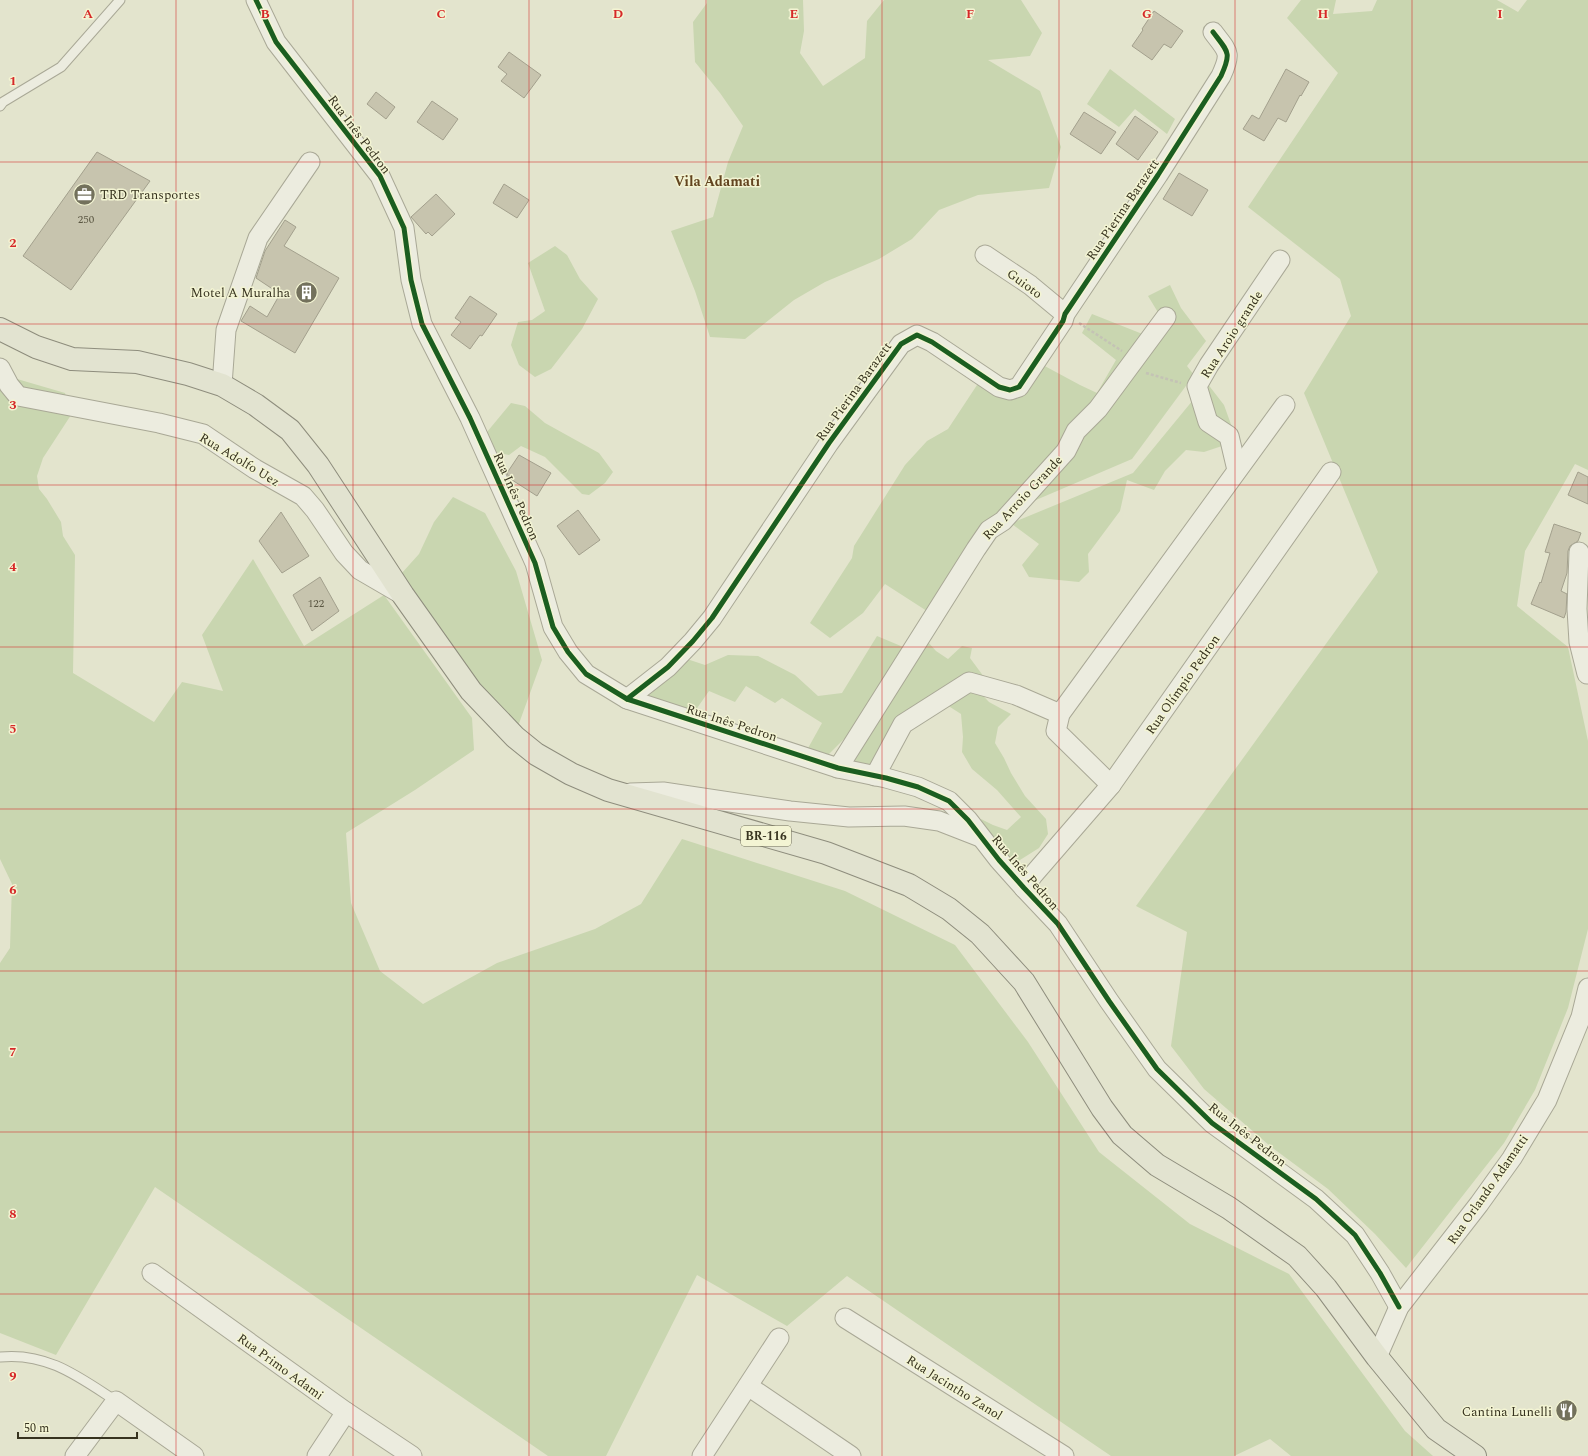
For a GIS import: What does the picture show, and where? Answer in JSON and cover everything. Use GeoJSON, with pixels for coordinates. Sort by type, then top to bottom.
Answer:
{"type":"FeatureCollection","features":[{"type":"Feature","properties":{"kind":"main road","name":"BR-116"},"geometry":{"type":"LineString","coordinates":[[0,329],[36,348],[72,359],[137,362],[188,374],[222,385],[256,405],[290,430],[318,465],[403,595],[471,691],[515,737],[536,754],[571,774],[608,790],[826,853],[909,885],[949,909],[980,934],[1024,982],[1102,1108],[1122,1135],[1158,1165],[1229,1208],[1297,1256],[1326,1288],[1377,1357],[1436,1429],[1475,1456]]}},
{"type":"Feature","properties":{"kind":"street","name":"Rua Inês Pedron"},"geometry":{"type":"LineString","coordinates":[[256,0],[276,42],[380,176],[404,228],[411,280],[422,324],[470,418],[535,563],[553,627],[568,652],[586,674],[627,699],[838,768],[918,787],[949,801],[968,820],[1024,888],[1058,924],[1109,1001],[1157,1069],[1212,1123],[1316,1199],[1355,1235],[1380,1273],[1399,1307]]}},
{"type":"Feature","properties":{"kind":"street","name":"Rua Pierina Barazett"},"geometry":{"type":"LineString","coordinates":[[627,699],[668,667],[693,641],[712,618],[829,443],[901,344],[917,335],[932,342],[999,387],[1010,390],[1019,386],[1063,321],[1065,314],[1158,175],[1221,76],[1228,60],[1226,49],[1213,32]]}},
{"type":"Feature","properties":{"kind":"street"},"geometry":{"type":"LineString","coordinates":[[222,385],[226,330],[258,238],[310,162]]}},
{"type":"Feature","properties":{"kind":"street","name":"Guioto"},"geometry":{"type":"LineString","coordinates":[[984,255],[1030,286],[1065,314]]}},
{"type":"Feature","properties":{"kind":"street","name":"Rua Aroio grande"},"geometry":{"type":"LineString","coordinates":[[1237,470],[1229,436],[1208,422],[1197,386],[1209,365],[1280,260]]}},
{"type":"Feature","properties":{"kind":"street","name":"Rua Arroio Grande"},"geometry":{"type":"LineString","coordinates":[[838,768],[976,549],[990,530],[1003,521],[1066,451],[1076,431],[1098,409],[1166,316]]}},
{"type":"Feature","properties":{"kind":"street","name":"Rua Adolfo Uez"},"geometry":{"type":"LineString","coordinates":[[0,368],[9,385],[18,396],[159,423],[204,434],[255,469],[303,496],[315,510],[344,554],[360,570],[403,595]]}},
{"type":"Feature","properties":{"kind":"street"},"geometry":{"type":"LineString","coordinates":[[1111,785],[1056,731],[1060,714],[1285,405]]}},
{"type":"Feature","properties":{"kind":"street","name":"Rua Olímpio Pedron"},"geometry":{"type":"LineString","coordinates":[[1024,888],[1033,874],[1111,785],[1331,472]]}},
{"type":"Feature","properties":{"kind":"street"},"geometry":{"type":"LineString","coordinates":[[1579,552],[1577,609],[1579,642],[1588,675]]}},
{"type":"Feature","properties":{"kind":"street"},"geometry":{"type":"LineString","coordinates":[[875,776],[903,724],[969,682],[1016,695],[1060,714]]}},
{"type":"Feature","properties":{"kind":"street","name":"Rua Inês Pedron"},"geometry":{"type":"LineString","coordinates":[[618,793],[663,792],[790,811],[849,817],[904,816],[939,821],[982,838]]}},
{"type":"Feature","properties":{"kind":"street","name":"Rua Orlando Adamatti"},"geometry":{"type":"LineString","coordinates":[[1377,1357],[1399,1307],[1479,1204],[1512,1158],[1547,1100],[1581,1017],[1588,988]]}},
{"type":"Feature","properties":{"kind":"street","name":"Rua Primo Adami"},"geometry":{"type":"LineString","coordinates":[[152,1273],[346,1412],[412,1456]]}},
{"type":"Feature","properties":{"kind":"street","name":"Rua Jacintho Zanol"},"geometry":{"type":"LineString","coordinates":[[845,1318],[1064,1456]]}},
{"type":"Feature","properties":{"kind":"street"},"geometry":{"type":"LineString","coordinates":[[702,1456],[779,1338]]}},
{"type":"Feature","properties":{"kind":"street"},"geometry":{"type":"LineString","coordinates":[[748,1386],[851,1456]]}},
{"type":"Feature","properties":{"kind":"street"},"geometry":{"type":"LineString","coordinates":[[75,1456],[116,1400],[194,1456]]}},
{"type":"Feature","properties":{"kind":"street"},"geometry":{"type":"LineString","coordinates":[[317,1456],[346,1412]]}},
{"type":"Feature","properties":{"kind":"lane"},"geometry":{"type":"LineString","coordinates":[[0,106],[3,102],[61,67],[120,0]]}},
{"type":"Feature","properties":{"kind":"lane"},"geometry":{"type":"LineString","coordinates":[[0,1357],[35,1358],[66,1369],[116,1400]]}},
{"type":"Feature","properties":{"kind":"green space"},"geometry":{"type":"Polygon","coordinates":[[[707,0],[803,0],[804,31],[800,53],[823,86],[865,58],[867,21],[884,0],[1021,0],[1042,33],[1030,56],[988,60],[1040,91],[1061,147],[1049,188],[978,195],[939,210],[912,239],[879,259],[825,282],[794,300],[745,339],[710,337],[695,291],[671,231],[713,217],[728,162],[743,126],[720,93],[695,62],[693,22],[707,3],[707,0]]]}},
{"type":"Feature","properties":{"kind":"green space"},"geometry":{"type":"Polygon","coordinates":[[[1301,0],[1336,0],[1333,14],[1372,11],[1377,0],[1497,0],[1518,12],[1527,0],[1588,0],[1588,470],[1575,464],[1525,551],[1517,606],[1568,647],[1588,741],[1588,929],[1568,1008],[1535,1090],[1504,1143],[1406,1268],[1375,1234],[1328,1189],[1270,1146],[1204,1089],[1171,1046],[1187,932],[1136,906],[1378,572],[1304,393],[1351,316],[1340,279],[1248,207],[1338,73],[1287,18],[1301,0]]]}},
{"type":"Feature","properties":{"kind":"green space"},"geometry":{"type":"Polygon","coordinates":[[[1110,69],[1175,119],[1167,134],[1135,109],[1119,127],[1087,104],[1110,69]]]}},
{"type":"Feature","properties":{"kind":"green space"},"geometry":{"type":"Polygon","coordinates":[[[555,246],[567,255],[580,279],[598,299],[582,329],[551,369],[535,377],[519,365],[511,345],[518,322],[532,320],[545,311],[528,263],[555,246]]]}},
{"type":"Feature","properties":{"kind":"green space"},"geometry":{"type":"Polygon","coordinates":[[[1170,285],[1181,308],[1206,341],[1187,366],[1194,375],[1132,459],[984,522],[930,613],[885,584],[863,613],[830,638],[810,623],[852,558],[854,546],[905,465],[927,441],[948,429],[979,382],[1010,399],[1021,393],[1041,364],[1097,393],[1116,360],[1082,333],[1092,314],[1145,335],[1159,314],[1148,296],[1170,285]]]}},
{"type":"Feature","properties":{"kind":"green space"},"geometry":{"type":"Polygon","coordinates":[[[0,374],[65,393],[71,415],[43,458],[37,476],[39,489],[61,522],[63,536],[75,555],[73,673],[154,722],[182,682],[223,691],[202,635],[253,559],[304,646],[384,595],[472,718],[474,750],[415,790],[346,833],[351,903],[380,971],[423,1004],[497,963],[595,929],[641,904],[682,839],[845,891],[955,945],[1028,1042],[1099,1152],[1190,1224],[1289,1274],[1405,1431],[1433,1456],[1291,1456],[1270,1439],[1234,1456],[1111,1456],[847,1276],[787,1326],[697,1275],[606,1456],[548,1456],[155,1187],[56,1355],[0,1333],[0,963],[10,948],[12,884],[0,859],[0,374]]]}},
{"type":"Feature","properties":{"kind":"green space"},"geometry":{"type":"Polygon","coordinates":[[[1207,383],[1224,405],[1233,430],[1225,445],[1204,452],[1186,450],[1165,471],[1154,490],[1127,480],[1120,511],[1088,554],[1089,572],[1079,582],[1029,577],[1022,565],[1039,544],[1012,524],[1133,473],[1207,383]]]}},
{"type":"Feature","properties":{"kind":"green space"},"geometry":{"type":"Polygon","coordinates":[[[511,403],[525,406],[545,423],[599,453],[613,472],[605,483],[589,495],[582,494],[545,457],[521,446],[509,455],[489,451],[487,432],[511,403]]]}},
{"type":"Feature","properties":{"kind":"green space"},"geometry":{"type":"Polygon","coordinates":[[[453,497],[485,513],[516,571],[542,660],[517,729],[481,692],[401,574],[419,554],[434,522],[453,497]]]}},
{"type":"Feature","properties":{"kind":"green space"},"geometry":{"type":"Polygon","coordinates":[[[877,636],[908,649],[862,725],[844,739],[825,758],[807,750],[822,723],[782,698],[775,703],[746,686],[735,702],[709,691],[693,714],[646,698],[657,684],[687,659],[705,665],[728,655],[758,656],[795,675],[818,696],[842,693],[877,636]]]}},
{"type":"Feature","properties":{"kind":"green space"},"geometry":{"type":"Polygon","coordinates":[[[928,642],[936,651],[948,659],[962,646],[972,648],[970,658],[984,677],[974,686],[989,702],[1011,714],[998,727],[995,743],[1025,796],[1046,819],[1048,834],[1039,848],[1009,867],[985,832],[981,819],[1007,830],[1021,817],[997,790],[972,769],[962,752],[963,737],[961,714],[936,698],[870,771],[847,767],[928,642]]]}},
{"type":"Feature","properties":{"kind":"building"},"geometry":{"type":"Polygon","coordinates":[[[1154,11],[1183,31],[1171,48],[1164,44],[1152,60],[1132,46],[1154,11]]]}},
{"type":"Feature","properties":{"kind":"building"},"geometry":{"type":"Polygon","coordinates":[[[509,52],[541,75],[524,98],[501,81],[507,74],[498,67],[509,52]]]}},
{"type":"Feature","properties":{"kind":"building"},"geometry":{"type":"Polygon","coordinates":[[[1286,69],[1309,82],[1301,96],[1300,95],[1286,122],[1278,118],[1264,141],[1243,129],[1252,115],[1259,119],[1286,69]]]}},
{"type":"Feature","properties":{"kind":"building"},"geometry":{"type":"Polygon","coordinates":[[[376,92],[395,107],[386,119],[367,104],[376,92]]]}},
{"type":"Feature","properties":{"kind":"building"},"geometry":{"type":"Polygon","coordinates":[[[432,101],[458,119],[443,140],[417,122],[432,101]]]}},
{"type":"Feature","properties":{"kind":"building"},"geometry":{"type":"Polygon","coordinates":[[[1084,112],[1116,132],[1101,154],[1070,134],[1084,112]]]}},
{"type":"Feature","properties":{"kind":"building"},"geometry":{"type":"Polygon","coordinates":[[[1135,116],[1158,132],[1138,160],[1116,144],[1135,116]]]}},
{"type":"Feature","properties":{"kind":"building"},"geometry":{"type":"Polygon","coordinates":[[[97,152],[150,181],[71,290],[23,256],[97,152]]]}},
{"type":"Feature","properties":{"kind":"building"},"geometry":{"type":"Polygon","coordinates":[[[1179,173],[1208,190],[1192,216],[1163,199],[1179,173]]]}},
{"type":"Feature","properties":{"kind":"building"},"geometry":{"type":"Polygon","coordinates":[[[504,184],[529,200],[517,218],[493,203],[504,184]]]}},
{"type":"Feature","properties":{"kind":"building"},"geometry":{"type":"Polygon","coordinates":[[[436,194],[455,214],[432,236],[428,232],[426,234],[411,217],[436,194]]]}},
{"type":"Feature","properties":{"kind":"building","name":"Motel A Muralha"},"geometry":{"type":"Polygon","coordinates":[[[285,220],[296,227],[284,246],[339,278],[295,353],[241,321],[250,306],[267,317],[280,294],[256,278],[265,251],[285,220]]]}},
{"type":"Feature","properties":{"kind":"building"},"geometry":{"type":"Polygon","coordinates":[[[470,296],[497,314],[482,336],[480,335],[470,349],[451,335],[461,322],[455,318],[470,296]]]}},
{"type":"Feature","properties":{"kind":"building"},"geometry":{"type":"Polygon","coordinates":[[[519,455],[551,473],[537,496],[509,478],[507,473],[519,455]]]}},
{"type":"Feature","properties":{"kind":"building"},"geometry":{"type":"Polygon","coordinates":[[[1578,472],[1588,477],[1588,504],[1568,495],[1578,472]]]}},
{"type":"Feature","properties":{"kind":"building"},"geometry":{"type":"Polygon","coordinates":[[[578,510],[600,540],[579,555],[557,526],[578,510]]]}},
{"type":"Feature","properties":{"kind":"building"},"geometry":{"type":"Polygon","coordinates":[[[281,512],[309,556],[282,573],[259,541],[281,512]]]}},
{"type":"Feature","properties":{"kind":"building"},"geometry":{"type":"Polygon","coordinates":[[[1554,524],[1581,533],[1578,541],[1570,546],[1568,551],[1567,573],[1561,591],[1567,594],[1566,612],[1564,618],[1531,604],[1540,582],[1541,583],[1550,553],[1545,552],[1554,524]]]}},
{"type":"Feature","properties":{"kind":"building"},"geometry":{"type":"Polygon","coordinates":[[[320,577],[339,611],[312,631],[293,595],[320,577]]]}},
{"type":"Feature","properties":{"kind":"cycle path"},"geometry":{"type":"LineString","coordinates":[[256,0],[276,42],[380,176],[404,228],[411,280],[422,324],[470,418],[535,563],[553,627],[568,652],[586,674],[627,699],[838,768],[886,778],[918,787],[949,801],[968,820],[999,860],[1058,924],[1109,1001],[1157,1069],[1212,1123],[1316,1199],[1355,1235],[1380,1273],[1399,1307]]}},
{"type":"Feature","properties":{"kind":"cycle path"},"geometry":{"type":"LineString","coordinates":[[627,699],[668,667],[693,641],[712,618],[829,443],[901,344],[917,335],[932,342],[999,387],[1010,390],[1019,387],[1221,76],[1226,62],[1227,52],[1213,32]]}},
{"type":"Feature","properties":{"kind":"place","name":"TRD Transportes"},"geometry":{"type":"Point","coordinates":[84,194]}},
{"type":"Feature","properties":{"kind":"place","name":"Motel A Muralha"},"geometry":{"type":"Point","coordinates":[306,292]}},
{"type":"Feature","properties":{"kind":"place","name":"Cantina Lunelli"},"geometry":{"type":"Point","coordinates":[1567,1411]}},
{"type":"Feature","properties":{"kind":"district","name":"Vila Adamati"},"geometry":{"type":"Point","coordinates":[717,181]}}]}
